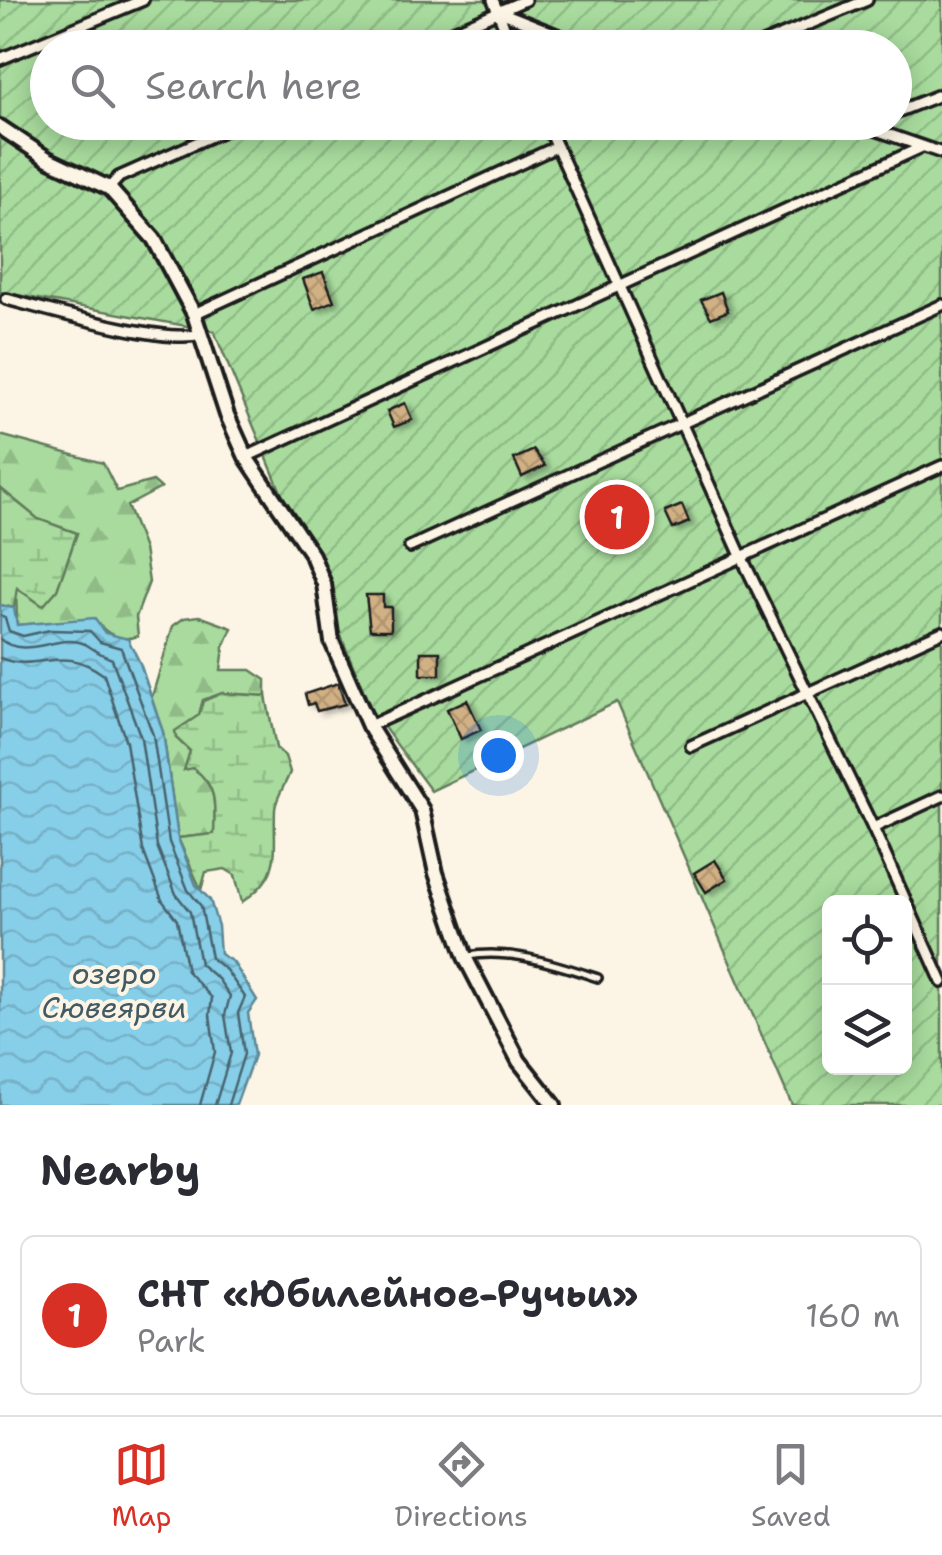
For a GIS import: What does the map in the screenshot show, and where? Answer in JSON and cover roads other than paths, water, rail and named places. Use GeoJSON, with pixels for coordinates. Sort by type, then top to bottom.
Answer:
{"type":"FeatureCollection","features":[{"type":"Feature","properties":{"kind":"street"},"geometry":{"type":"LineString","coordinates":[[71,30],[144,0]]}},
{"type":"Feature","properties":{"kind":"street"},"geometry":{"type":"LineString","coordinates":[[493,0],[506,30]]}},
{"type":"Feature","properties":{"kind":"street"},"geometry":{"type":"LineString","coordinates":[[455,30],[525,0]]}},
{"type":"Feature","properties":{"kind":"street"},"geometry":{"type":"LineString","coordinates":[[794,30],[867,0]]}},
{"type":"Feature","properties":{"kind":"street"},"geometry":{"type":"LineString","coordinates":[[498,11],[546,30]]}},
{"type":"Feature","properties":{"kind":"street"},"geometry":{"type":"LineString","coordinates":[[0,59],[30,47]]}},
{"type":"Feature","properties":{"kind":"street"},"geometry":{"type":"LineString","coordinates":[[912,106],[942,94]]}},
{"type":"Feature","properties":{"kind":"street"},"geometry":{"type":"LineString","coordinates":[[0,127],[48,159],[109,188],[154,239],[194,314],[227,416],[246,457],[312,556],[324,584],[332,642],[369,726],[422,810],[450,919],[465,956],[519,1060],[554,1105]]}},
{"type":"Feature","properties":{"kind":"street"},"geometry":{"type":"LineString","coordinates":[[109,188],[119,177],[202,140]]}},
{"type":"Feature","properties":{"kind":"street"},"geometry":{"type":"LineString","coordinates":[[553,140],[742,558],[938,962],[942,982]]}},
{"type":"Feature","properties":{"kind":"street"},"geometry":{"type":"LineString","coordinates":[[904,140],[942,153]]}},
{"type":"Feature","properties":{"kind":"street"},"geometry":{"type":"LineString","coordinates":[[246,457],[922,147]]}},
{"type":"Feature","properties":{"kind":"street"},"geometry":{"type":"LineString","coordinates":[[194,314],[556,148]]}},
{"type":"Feature","properties":{"kind":"street"},"geometry":{"type":"LineString","coordinates":[[6,299],[89,321],[176,336],[200,334]]}},
{"type":"Feature","properties":{"kind":"street"},"geometry":{"type":"LineString","coordinates":[[410,547],[942,305]]}},
{"type":"Feature","properties":{"kind":"street"},"geometry":{"type":"LineString","coordinates":[[369,726],[942,466]]}},
{"type":"Feature","properties":{"kind":"street"},"geometry":{"type":"LineString","coordinates":[[692,746],[942,632]]}},
{"type":"Feature","properties":{"kind":"street"},"geometry":{"type":"LineString","coordinates":[[873,828],[942,796]]}},
{"type":"Feature","properties":{"kind":"lane"},"geometry":{"type":"LineString","coordinates":[[465,956],[508,956],[559,965],[598,978]]}},
{"type":"Feature","properties":{"kind":"water","name":"озеро Сювеярви"},"geometry":{"type":"Polygon","coordinates":[[[0,605],[14,608],[17,625],[94,618],[105,633],[128,639],[140,663],[163,732],[178,838],[196,885],[210,900],[218,926],[220,954],[233,962],[257,1000],[248,1013],[254,1055],[236,1105],[0,1105],[0,605]]]}},
{"type":"Feature","properties":{"kind":"place","name":"СНТ «Юбилейное-Ручьи»"},"geometry":{"type":"Point","coordinates":[617,517]}}]}
